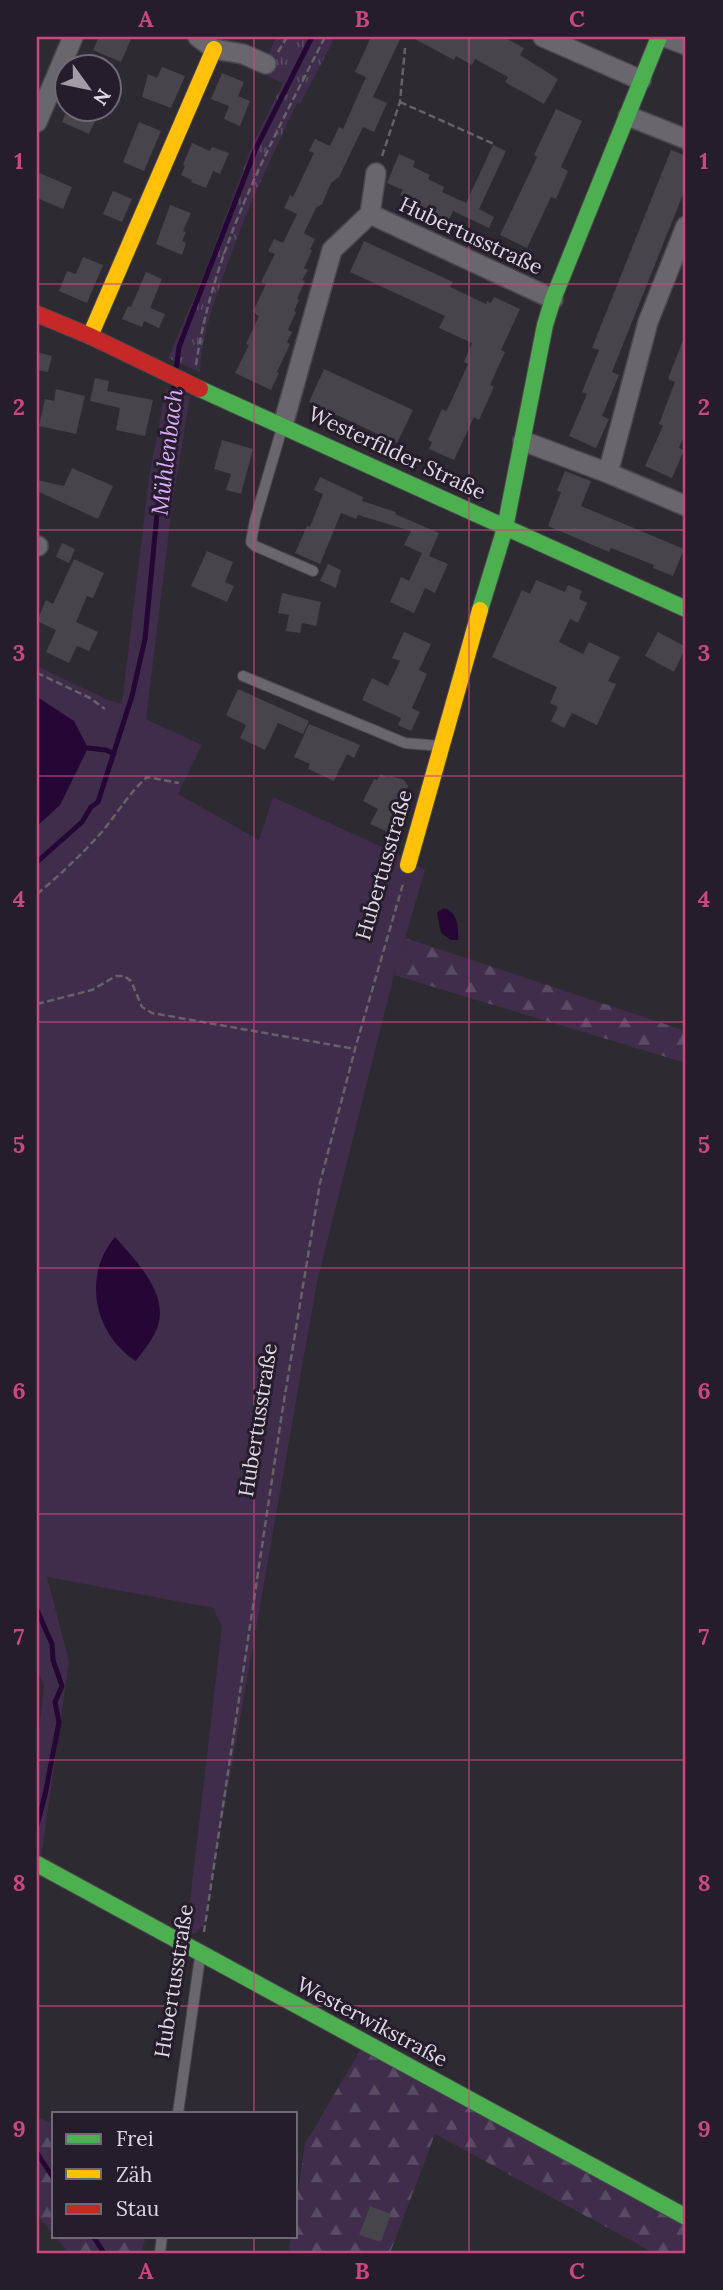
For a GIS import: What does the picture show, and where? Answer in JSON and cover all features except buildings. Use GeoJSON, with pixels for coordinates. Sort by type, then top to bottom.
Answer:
{"type":"FeatureCollection","features":[{"type":"Feature","properties":{"kind":"street"},"geometry":{"type":"LineString","coordinates":[[37,122],[72,37]]}},
{"type":"Feature","properties":{"kind":"street"},"geometry":{"type":"LineString","coordinates":[[198,37],[214,49],[243,54],[266,64]]}},
{"type":"Feature","properties":{"kind":"street"},"geometry":{"type":"LineString","coordinates":[[543,37],[641,80]]}},
{"type":"Feature","properties":{"kind":"street","name":"Hubertusstraße"},"geometry":{"type":"LineString","coordinates":[[408,865],[505,528],[545,325],[553,299],[659,37]]}},
{"type":"Feature","properties":{"kind":"street"},"geometry":{"type":"LineString","coordinates":[[666,37],[686,45]]}},
{"type":"Feature","properties":{"kind":"street"},"geometry":{"type":"LineString","coordinates":[[90,336],[214,49]]}},
{"type":"Feature","properties":{"kind":"street"},"geometry":{"type":"LineString","coordinates":[[628,116],[686,139]]}},
{"type":"Feature","properties":{"kind":"street","name":"Hubertusstraße"},"geometry":{"type":"LineString","coordinates":[[283,425],[332,250],[370,214],[376,173]]}},
{"type":"Feature","properties":{"kind":"street","name":"Hubertusstraße"},"geometry":{"type":"LineString","coordinates":[[370,214],[553,299]]}},
{"type":"Feature","properties":{"kind":"street"},"geometry":{"type":"LineString","coordinates":[[608,473],[648,321],[686,226]]}},
{"type":"Feature","properties":{"kind":"street","name":"Westerfilder Straße"},"geometry":{"type":"LineString","coordinates":[[37,314],[686,609]]}},
{"type":"Feature","properties":{"kind":"street"},"geometry":{"type":"LineString","coordinates":[[523,441],[686,503]]}},
{"type":"Feature","properties":{"kind":"street","name":"Westerwikstraße"},"geometry":{"type":"LineString","coordinates":[[38,1865],[686,2217]]}},
{"type":"Feature","properties":{"kind":"lane"},"geometry":{"type":"LineString","coordinates":[[283,425],[251,542],[313,571]]}},
{"type":"Feature","properties":{"kind":"lane"},"geometry":{"type":"LineString","coordinates":[[243,676],[405,743],[441,746]]}},
{"type":"Feature","properties":{"kind":"lane","name":"Hubertusstraße"},"geometry":{"type":"LineString","coordinates":[[178,2112],[201,1953]]}},
{"type":"Feature","properties":{"kind":"path"},"geometry":{"type":"LineString","coordinates":[[193,385],[202,328],[222,259],[264,155],[325,37]]}},
{"type":"Feature","properties":{"kind":"path"},"geometry":{"type":"LineString","coordinates":[[376,173],[400,102],[405,48]]}},
{"type":"Feature","properties":{"kind":"path"},"geometry":{"type":"LineString","coordinates":[[400,102],[494,144]]}},
{"type":"Feature","properties":{"kind":"path"},"geometry":{"type":"LineString","coordinates":[[37,673],[90,698],[106,709]]}},
{"type":"Feature","properties":{"kind":"path"},"geometry":{"type":"LineString","coordinates":[[37,894],[71,865],[147,777],[179,783]]}},
{"type":"Feature","properties":{"kind":"path","name":"Hubertusstraße"},"geometry":{"type":"LineString","coordinates":[[201,1953],[282,1413],[320,1183],[355,1048],[408,865]]}},
{"type":"Feature","properties":{"kind":"path"},"geometry":{"type":"LineString","coordinates":[[37,1004],[92,990],[116,976],[124,976],[131,981],[142,1007],[152,1013],[355,1048]]}},
{"type":"Feature","properties":{"kind":"green space"},"geometry":{"type":"Polygon","coordinates":[[[276,37],[335,37],[300,104],[297,103],[239,233],[208,324],[200,372],[168,358],[202,279],[253,144],[283,83],[261,73],[276,37]]]}},
{"type":"Feature","properties":{"kind":"green space"},"geometry":{"type":"Polygon","coordinates":[[[166,388],[190,397],[173,499],[146,719],[202,745],[178,794],[259,840],[273,797],[395,853],[425,870],[394,975],[317,1282],[204,1924],[196,1933],[186,1935],[222,1627],[213,1608],[47,1577],[69,1661],[40,1866],[37,1864],[37,1747],[44,1686],[37,1669],[37,826],[60,805],[74,721],[37,697],[37,666],[122,704],[149,478],[166,388]]]}},
{"type":"Feature","properties":{"kind":"green space"},"geometry":{"type":"Polygon","coordinates":[[[405,938],[686,1031],[686,1063],[394,975],[405,938]]]}},
{"type":"Feature","properties":{"kind":"green space"},"geometry":{"type":"Polygon","coordinates":[[[365,2042],[686,2217],[686,2253],[654,2253],[435,2134],[390,2253],[288,2253],[291,2238],[298,2238],[298,2191],[305,2144],[365,2042]]]}},
{"type":"Feature","properties":{"kind":"green space"},"geometry":{"type":"Polygon","coordinates":[[[37,2107],[39,2118],[52,2123],[52,2233],[37,2215],[37,2107]]]}},
{"type":"Feature","properties":{"kind":"green space"},"geometry":{"type":"Polygon","coordinates":[[[57,2238],[145,2238],[141,2253],[69,2253],[57,2238]]]}},
{"type":"Feature","properties":{"kind":"shaded area"},"geometry":{"type":"Polygon","coordinates":[[[37,697],[74,721],[88,748],[60,805],[37,826],[37,697]]]}},
{"type":"Feature","properties":{"kind":"shaded area"},"geometry":{"type":"Polygon","coordinates":[[[443,908],[455,916],[458,940],[451,940],[441,933],[437,913],[443,908]]]}},
{"type":"Feature","properties":{"kind":"shaded area"},"geometry":{"type":"Polygon","coordinates":[[[115,1237],[150,1281],[159,1306],[155,1333],[136,1361],[110,1336],[97,1304],[98,1269],[115,1237]]]}},
{"type":"Feature","properties":{"kind":"waterway","name":"Mühlenbach"},"geometry":{"type":"LineString","coordinates":[[176,370],[179,347],[256,148],[312,37]]}},
{"type":"Feature","properties":{"kind":"waterway","name":"Mühlenbach"},"geometry":{"type":"LineString","coordinates":[[37,862],[82,822],[91,807],[98,802],[132,696],[145,639],[157,514],[174,386]]}},
{"type":"Feature","properties":{"kind":"waterway"},"geometry":{"type":"LineString","coordinates":[[88,748],[114,754]]}},
{"type":"Feature","properties":{"kind":"waterway","name":"Mühlenbach"},"geometry":{"type":"LineString","coordinates":[[37,1610],[52,1644],[53,1660],[62,1686],[55,1702],[59,1722],[37,1825]]}},
{"type":"Feature","properties":{"kind":"waterway","name":"Mühlenbach"},"geometry":{"type":"LineString","coordinates":[[37,2153],[52,2176]]}},
{"type":"Feature","properties":{"kind":"waterway","name":"Mühlenbach"},"geometry":{"type":"LineString","coordinates":[[94,2238],[104,2253]]}},
{"type":"Feature","properties":{"kind":"traffic: fast"},"geometry":{"type":"LineString","coordinates":[[480,610],[505,528],[545,325],[553,299],[659,37]]}},
{"type":"Feature","properties":{"kind":"traffic: fast"},"geometry":{"type":"LineString","coordinates":[[200,389],[686,609]]}},
{"type":"Feature","properties":{"kind":"traffic: fast"},"geometry":{"type":"LineString","coordinates":[[37,1864],[686,2217]]}},
{"type":"Feature","properties":{"kind":"traffic: slow"},"geometry":{"type":"LineString","coordinates":[[90,336],[214,49]]}},
{"type":"Feature","properties":{"kind":"traffic: slow"},"geometry":{"type":"LineString","coordinates":[[408,865],[480,610]]}},
{"type":"Feature","properties":{"kind":"traffic: jam"},"geometry":{"type":"LineString","coordinates":[[37,314],[90,336],[200,389]]}}]}
